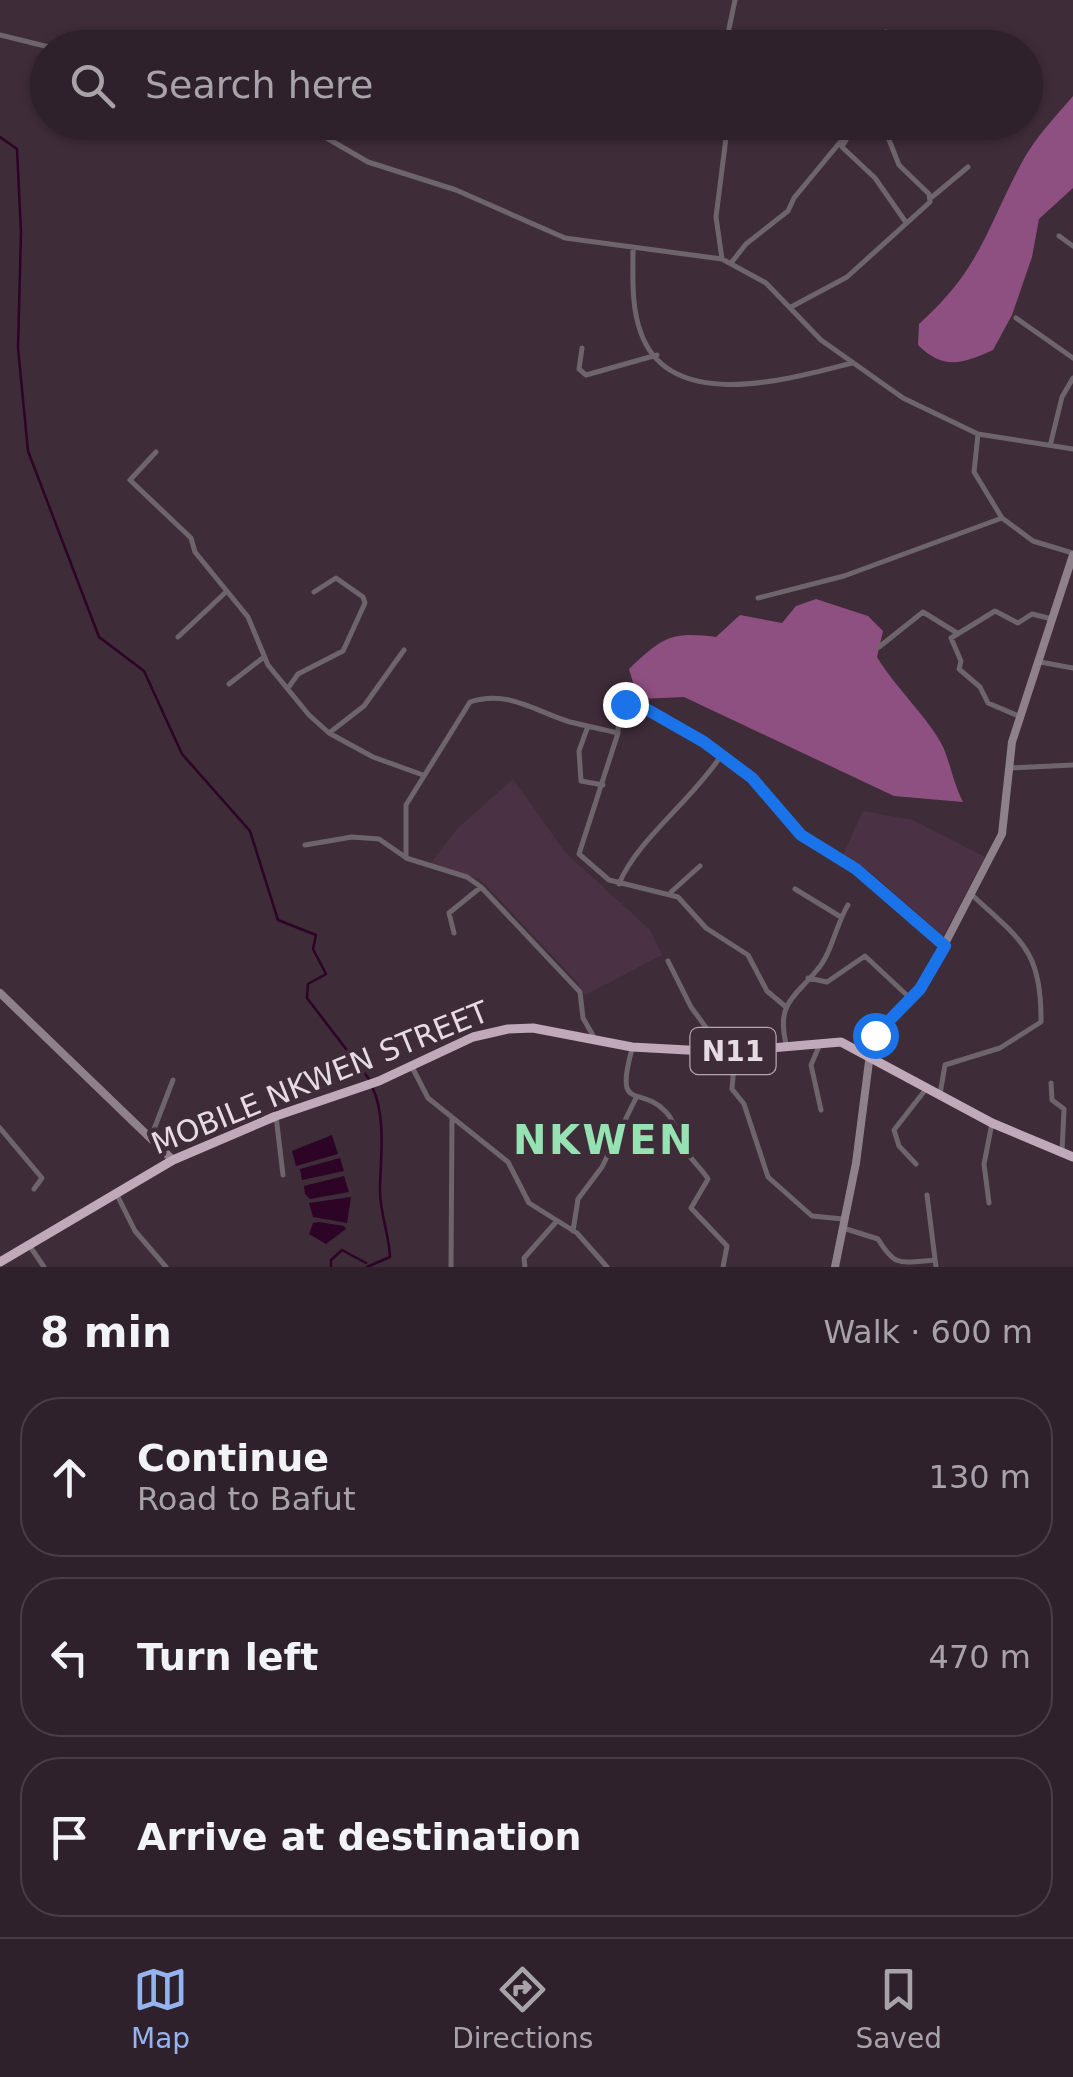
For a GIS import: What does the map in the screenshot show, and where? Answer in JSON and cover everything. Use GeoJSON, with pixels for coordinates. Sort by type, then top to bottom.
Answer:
{"type":"FeatureCollection","features":[{"type":"Feature","properties":{"kind":"highway","name":"MOBILE NKWEN STREET"},"geometry":{"type":"LineString","coordinates":[[2,1258],[173,1160],[276,1116],[378,1081],[490,1032],[532,1028],[632,1047],[724,1052],[841,1042],[992,1123],[1073,1157]]}},
{"type":"Feature","properties":{"kind":"street"},"geometry":{"type":"LineString","coordinates":[[729,30],[735,0]]}},
{"type":"Feature","properties":{"kind":"street"},"geometry":{"type":"LineString","coordinates":[[0,34],[30,42]]}},
{"type":"Feature","properties":{"kind":"street"},"geometry":{"type":"LineString","coordinates":[[330,140],[368,162],[456,190],[565,238],[691,251],[732,262],[766,282],[810,330],[903,398],[978,434],[1051,442],[1073,449]]}},
{"type":"Feature","properties":{"kind":"street"},"geometry":{"type":"LineString","coordinates":[[722,258],[716,217],[726,140]]}},
{"type":"Feature","properties":{"kind":"street"},"geometry":{"type":"LineString","coordinates":[[889,140],[899,164],[932,197]]}},
{"type":"Feature","properties":{"kind":"street"},"geometry":{"type":"LineString","coordinates":[[732,262],[788,211],[794,198],[842,142]]}},
{"type":"Feature","properties":{"kind":"street"},"geometry":{"type":"LineString","coordinates":[[842,142],[844,150],[882,187],[906,221]]}},
{"type":"Feature","properties":{"kind":"street"},"geometry":{"type":"LineString","coordinates":[[791,307],[846,276],[968,167]]}},
{"type":"Feature","properties":{"kind":"street"},"geometry":{"type":"LineString","coordinates":[[1059,236],[1073,246]]}},
{"type":"Feature","properties":{"kind":"street"},"geometry":{"type":"LineString","coordinates":[[633,248],[636,314],[642,339],[679,375],[736,387],[852,363]]}},
{"type":"Feature","properties":{"kind":"street"},"geometry":{"type":"LineString","coordinates":[[1016,318],[1073,358]]}},
{"type":"Feature","properties":{"kind":"street"},"geometry":{"type":"LineString","coordinates":[[582,348],[580,369],[586,375],[657,355]]}},
{"type":"Feature","properties":{"kind":"street"},"geometry":{"type":"LineString","coordinates":[[1051,442],[1062,397],[1073,378]]}},
{"type":"Feature","properties":{"kind":"street"},"geometry":{"type":"LineString","coordinates":[[834,1267],[875,1035],[911,1000],[945,946],[1002,834],[1007,768],[1073,554],[1033,542],[1002,518],[974,472],[978,434]]}},
{"type":"Feature","properties":{"kind":"street"},"geometry":{"type":"LineString","coordinates":[[156,452],[130,480],[191,538],[195,552],[251,623],[264,656],[288,688],[329,733],[372,758],[423,774]]}},
{"type":"Feature","properties":{"kind":"street"},"geometry":{"type":"LineString","coordinates":[[758,598],[844,576],[1002,518]]}},
{"type":"Feature","properties":{"kind":"street"},"geometry":{"type":"LineString","coordinates":[[288,688],[298,674],[344,651],[365,603],[363,596],[336,578],[314,592]]}},
{"type":"Feature","properties":{"kind":"street"},"geometry":{"type":"LineString","coordinates":[[178,636],[226,590]]}},
{"type":"Feature","properties":{"kind":"street"},"geometry":{"type":"LineString","coordinates":[[879,647],[922,612],[958,633]]}},
{"type":"Feature","properties":{"kind":"street"},"geometry":{"type":"LineString","coordinates":[[1021,718],[988,703],[980,687],[959,669],[961,660],[952,638],[995,612],[1018,624],[1032,614],[1052,619]]}},
{"type":"Feature","properties":{"kind":"street"},"geometry":{"type":"LineString","coordinates":[[329,733],[364,706],[404,650]]}},
{"type":"Feature","properties":{"kind":"street"},"geometry":{"type":"LineString","coordinates":[[230,684],[264,656]]}},
{"type":"Feature","properties":{"kind":"street"},"geometry":{"type":"LineString","coordinates":[[1040,662],[1073,668]]}},
{"type":"Feature","properties":{"kind":"street"},"geometry":{"type":"LineString","coordinates":[[406,858],[404,812],[464,706],[480,699],[525,702],[618,733]]}},
{"type":"Feature","properties":{"kind":"street"},"geometry":{"type":"LineString","coordinates":[[786,1006],[767,991],[748,955],[706,928],[670,892],[619,884],[590,867],[579,854],[618,733],[619,708],[631,703],[694,735],[752,778],[801,835],[856,869],[945,946]]}},
{"type":"Feature","properties":{"kind":"street"},"geometry":{"type":"LineString","coordinates":[[588,726],[580,751],[580,781],[603,785]]}},
{"type":"Feature","properties":{"kind":"street"},"geometry":{"type":"LineString","coordinates":[[619,884],[628,866],[704,783],[720,757]]}},
{"type":"Feature","properties":{"kind":"street"},"geometry":{"type":"LineString","coordinates":[[1007,768],[1073,765]]}},
{"type":"Feature","properties":{"kind":"street"},"geometry":{"type":"LineString","coordinates":[[305,845],[352,837],[379,840],[406,858],[467,878],[481,887],[580,992],[583,1018],[595,1039]]}},
{"type":"Feature","properties":{"kind":"street"},"geometry":{"type":"LineString","coordinates":[[670,892],[700,866]]}},
{"type":"Feature","properties":{"kind":"street"},"geometry":{"type":"LineString","coordinates":[[454,933],[449,913],[481,887]]}},
{"type":"Feature","properties":{"kind":"street"},"geometry":{"type":"LineString","coordinates":[[794,889],[841,917]]}},
{"type":"Feature","properties":{"kind":"street"},"geometry":{"type":"LineString","coordinates":[[940,1094],[945,1065],[1000,1048],[1041,1022],[1043,991],[1023,940],[971,894]]}},
{"type":"Feature","properties":{"kind":"street"},"geometry":{"type":"LineString","coordinates":[[786,1044],[781,1024],[786,1006],[806,978],[817,970],[848,905]]}},
{"type":"Feature","properties":{"kind":"street"},"geometry":{"type":"LineString","coordinates":[[806,978],[827,982],[864,956],[911,1000]]}},
{"type":"Feature","properties":{"kind":"street"},"geometry":{"type":"LineString","coordinates":[[668,962],[694,1013],[724,1052]]}},
{"type":"Feature","properties":{"kind":"street"},"geometry":{"type":"LineString","coordinates":[[0,993],[173,1160]]}},
{"type":"Feature","properties":{"kind":"street"},"geometry":{"type":"LineString","coordinates":[[821,1042],[810,1066],[821,1110]]}},
{"type":"Feature","properties":{"kind":"street"},"geometry":{"type":"LineString","coordinates":[[632,1047],[624,1078],[636,1098],[668,1114],[683,1147],[708,1179],[691,1208],[728,1246],[723,1267]]}},
{"type":"Feature","properties":{"kind":"street"},"geometry":{"type":"LineString","coordinates":[[736,1050],[732,1089],[746,1108],[768,1176],[812,1216],[878,1239],[886,1259],[894,1264],[936,1264],[927,1195]]}},
{"type":"Feature","properties":{"kind":"street"},"geometry":{"type":"LineString","coordinates":[[412,1067],[428,1098],[508,1162],[522,1195],[573,1231],[607,1267]]}},
{"type":"Feature","properties":{"kind":"street"},"geometry":{"type":"LineString","coordinates":[[151,1137],[173,1080]]}},
{"type":"Feature","properties":{"kind":"street"},"geometry":{"type":"LineString","coordinates":[[1051,1083],[1052,1100],[1063,1106],[1062,1152]]}},
{"type":"Feature","properties":{"kind":"street"},"geometry":{"type":"LineString","coordinates":[[916,1164],[899,1146],[894,1130],[928,1086]]}},
{"type":"Feature","properties":{"kind":"street"},"geometry":{"type":"LineString","coordinates":[[573,1231],[578,1199],[602,1166],[636,1098]]}},
{"type":"Feature","properties":{"kind":"street"},"geometry":{"type":"LineString","coordinates":[[276,1116],[283,1175]]}},
{"type":"Feature","properties":{"kind":"street"},"geometry":{"type":"LineString","coordinates":[[451,1267],[452,1118]]}},
{"type":"Feature","properties":{"kind":"street"},"geometry":{"type":"LineString","coordinates":[[988,1202],[984,1164],[992,1123]]}},
{"type":"Feature","properties":{"kind":"street"},"geometry":{"type":"LineString","coordinates":[[0,1128],[35,1165],[42,1178],[34,1189]]}},
{"type":"Feature","properties":{"kind":"street"},"geometry":{"type":"LineString","coordinates":[[116,1193],[135,1231],[166,1267]]}},
{"type":"Feature","properties":{"kind":"street"},"geometry":{"type":"LineString","coordinates":[[525,1267],[524,1258],[556,1222]]}},
{"type":"Feature","properties":{"kind":"street"},"geometry":{"type":"LineString","coordinates":[[29,1244],[44,1267]]}},
{"type":"Feature","properties":{"kind":"shaded area"},"geometry":{"type":"Polygon","coordinates":[[[1073,96],[1073,188],[1039,219],[1032,257],[1012,315],[993,350],[962,361],[936,358],[918,345],[919,324],[969,267],[1026,155],[1037,140],[1043,140],[1045,128],[1073,96]]]}},
{"type":"Feature","properties":{"kind":"shaded area"},"geometry":{"type":"Polygon","coordinates":[[[816,599],[868,616],[883,631],[877,657],[939,739],[963,802],[894,796],[684,697],[638,699],[629,669],[659,644],[677,636],[716,637],[740,615],[782,623],[796,606],[816,599]]]}},
{"type":"Feature","properties":{"kind":"shaded area"},"geometry":{"type":"Polygon","coordinates":[[[513,779],[565,852],[650,930],[662,955],[585,995],[480,879],[430,864],[458,828],[513,779]]]}},
{"type":"Feature","properties":{"kind":"shaded area"},"geometry":{"type":"Polygon","coordinates":[[[863,811],[913,820],[985,857],[943,936],[868,870],[843,855],[863,811]]]}},
{"type":"Feature","properties":{"kind":"shaded area"},"geometry":{"type":"Polygon","coordinates":[[[332,1135],[338,1154],[296,1166],[292,1151],[332,1135]]]}},
{"type":"Feature","properties":{"kind":"shaded area"},"geometry":{"type":"Polygon","coordinates":[[[340,1158],[344,1171],[302,1180],[300,1169],[340,1158]]]}},
{"type":"Feature","properties":{"kind":"shaded area"},"geometry":{"type":"Polygon","coordinates":[[[344,1176],[349,1192],[310,1199],[305,1194],[304,1186],[344,1176]]]}},
{"type":"Feature","properties":{"kind":"shaded area"},"geometry":{"type":"Polygon","coordinates":[[[351,1197],[347,1223],[313,1217],[309,1203],[351,1197]]]}},
{"type":"Feature","properties":{"kind":"shaded area"},"geometry":{"type":"Polygon","coordinates":[[[313,1223],[346,1229],[326,1244],[309,1234],[313,1223]]]}},
{"type":"Feature","properties":{"kind":"waterway"},"geometry":{"type":"LineString","coordinates":[[0,137],[17,149],[21,232],[18,348],[28,451],[99,637],[144,671],[182,754],[250,831],[278,920],[316,935],[313,949],[326,974],[308,984],[307,998],[369,1079]]}},
{"type":"Feature","properties":{"kind":"waterway"},"geometry":{"type":"LineString","coordinates":[[367,1267],[390,1257],[380,1196],[381,1123],[372,1086]]}},
{"type":"Feature","properties":{"kind":"waterway"},"geometry":{"type":"LineString","coordinates":[[331,1267],[331,1260],[342,1250],[366,1263]]}},
{"type":"Feature","properties":{"kind":"district","name":"NKWEN"},"geometry":{"type":"Point","coordinates":[604,1140]}},
{"type":"Feature","properties":{"kind":"route"},"geometry":{"type":"LineString","coordinates":[[625,704],[648,710],[694,735],[752,778],[801,835],[856,869],[945,946],[920,989],[875,1035]]}}]}
